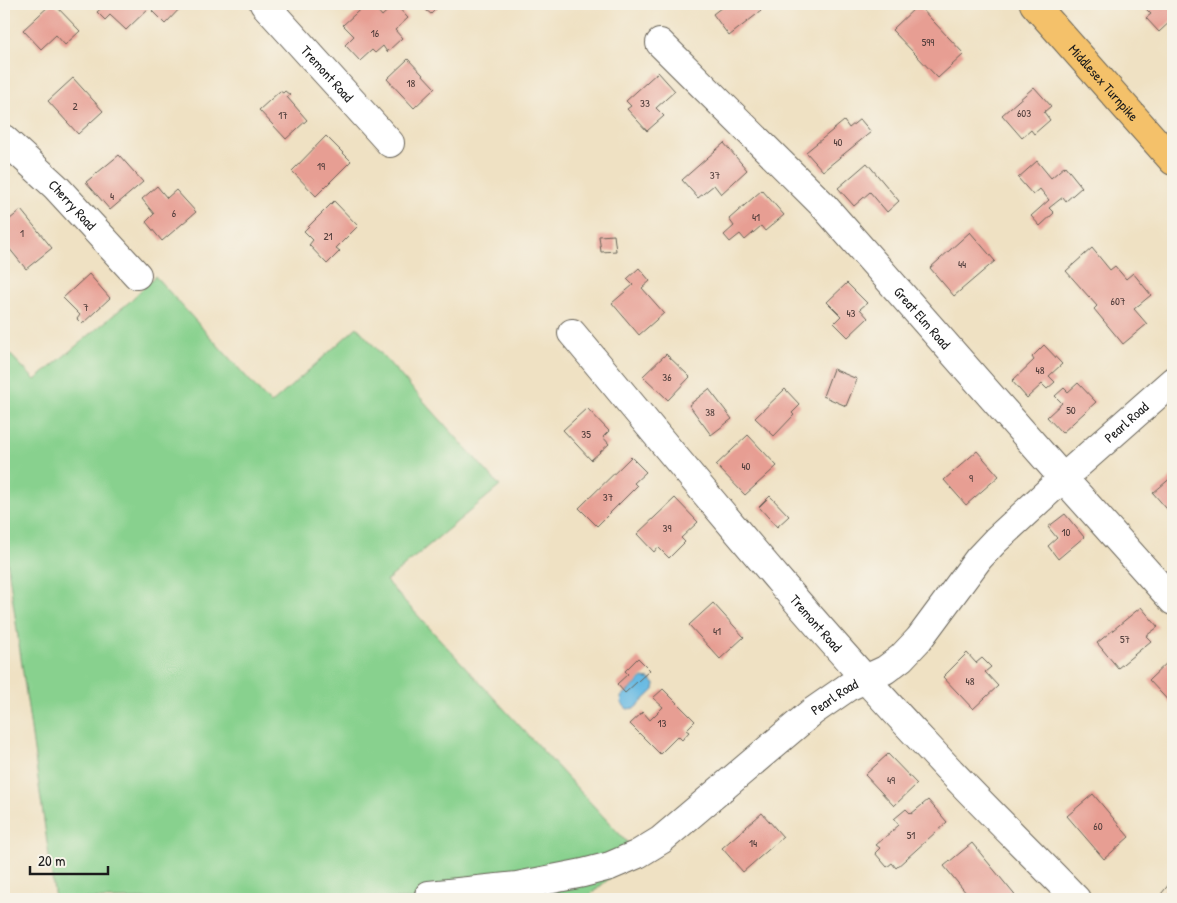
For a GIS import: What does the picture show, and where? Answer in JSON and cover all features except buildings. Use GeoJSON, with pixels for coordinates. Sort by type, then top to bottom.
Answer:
{"type":"FeatureCollection","features":[{"type":"Feature","properties":{"kind":"main road","name":"Middlesex Turnpike"},"geometry":{"type":"LineString","coordinates":[[1034,4],[1173,162]]}},
{"type":"Feature","properties":{"kind":"street","name":"Tremont Road"},"geometry":{"type":"LineString","coordinates":[[264,4],[390,143]]}},
{"type":"Feature","properties":{"kind":"street","name":"Great Elm Road"},"geometry":{"type":"LineString","coordinates":[[660,43],[823,205],[1062,478],[1173,601]]}},
{"type":"Feature","properties":{"kind":"street","name":"Cherry Road"},"geometry":{"type":"LineString","coordinates":[[4,139],[56,188],[137,275]]}},
{"type":"Feature","properties":{"kind":"street","name":"Tremont Road"},"geometry":{"type":"LineString","coordinates":[[572,333],[759,556],[866,679],[930,749],[1076,899]]}},
{"type":"Feature","properties":{"kind":"street","name":"Pearl Road"},"geometry":{"type":"LineString","coordinates":[[429,895],[517,886],[583,873],[610,866],[638,854],[661,840],[812,712],[848,687],[885,670],[901,658],[919,639],[979,558],[996,540],[1062,478],[1173,381]]}},
{"type":"Feature","properties":{"kind":"path"},"geometry":{"type":"LineString","coordinates":[[832,8],[837,4]]}},
{"type":"Feature","properties":{"kind":"green space"},"geometry":{"type":"Polygon","coordinates":[[[155,276],[271,404],[357,327],[500,486],[386,581],[638,854],[585,899],[55,899],[4,538],[4,348],[35,380],[128,303],[155,276]]]}},
{"type":"Feature","properties":{"kind":"water"},"geometry":{"type":"Polygon","coordinates":[[[643,678],[649,679],[655,684],[654,690],[635,708],[627,709],[622,704],[621,697],[643,678]]]}}]}
